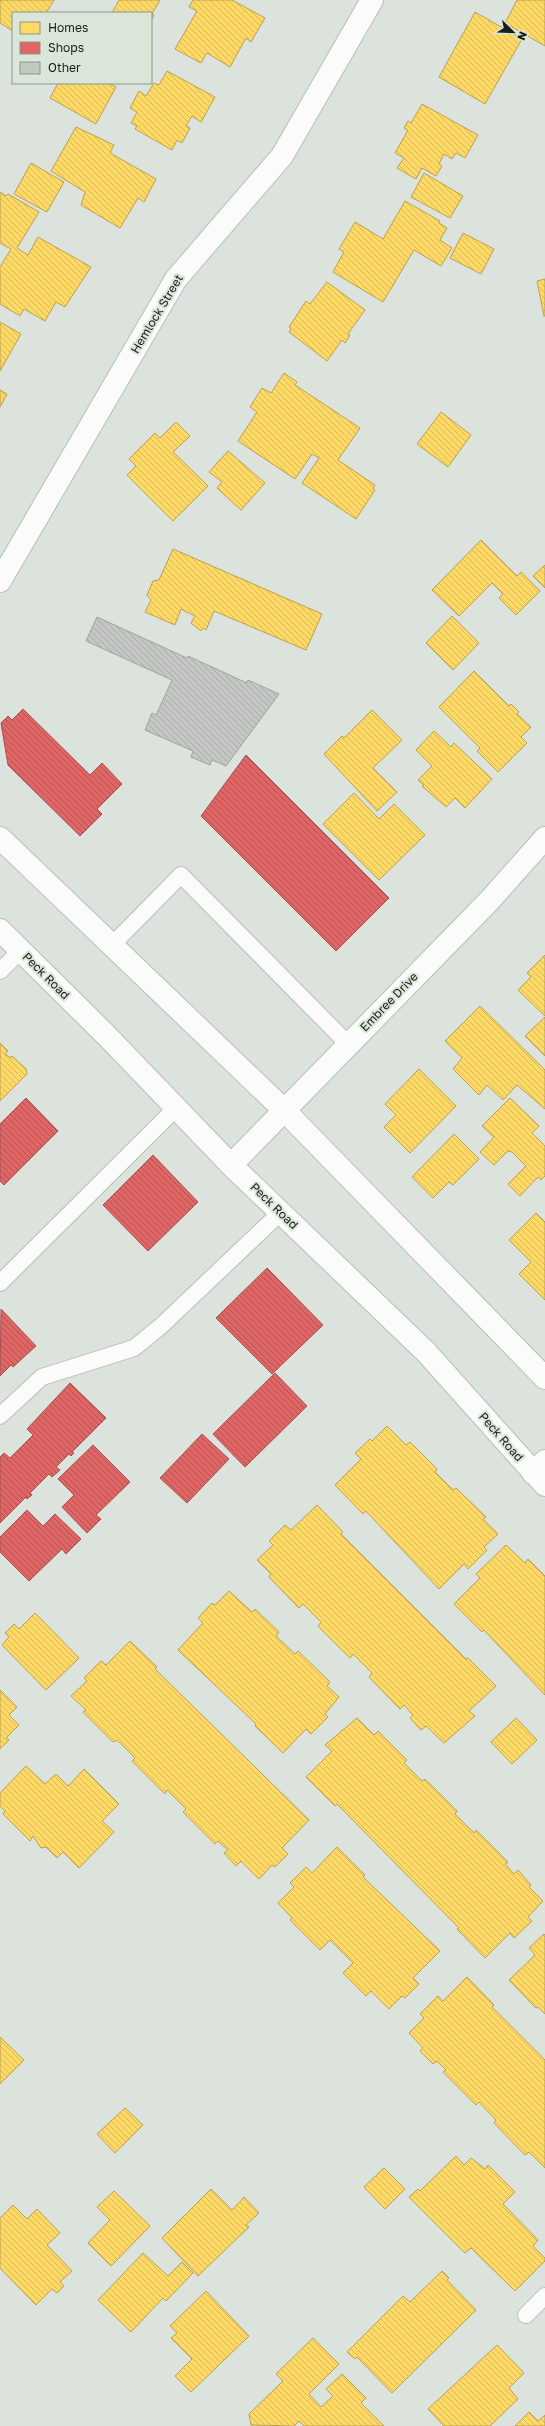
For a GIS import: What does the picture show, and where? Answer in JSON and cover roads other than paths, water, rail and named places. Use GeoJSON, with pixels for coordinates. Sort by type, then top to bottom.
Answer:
{"type":"FeatureCollection","features":[{"type":"Feature","properties":{"kind":"main road","name":"Hemlock Street"},"geometry":{"type":"LineString","coordinates":[[0,581],[176,279],[282,156],[372,0]]}},
{"type":"Feature","properties":{"kind":"main road"},"geometry":{"type":"LineString","coordinates":[[0,838],[284,1110],[545,1378]]}},
{"type":"Feature","properties":{"kind":"main road","name":"Embree Drive"},"geometry":{"type":"LineString","coordinates":[[231,1165],[489,901],[545,838]]}},
{"type":"Feature","properties":{"kind":"main road","name":"Peck Road"},"geometry":{"type":"LineString","coordinates":[[0,930],[177,1107],[231,1165],[426,1352],[541,1473]]}},
{"type":"Feature","properties":{"kind":"lane"},"geometry":{"type":"LineString","coordinates":[[112,945],[181,875],[348,1044]]}},
{"type":"Feature","properties":{"kind":"lane"},"geometry":{"type":"LineString","coordinates":[[0,971],[21,950]]}},
{"type":"Feature","properties":{"kind":"lane"},"geometry":{"type":"LineString","coordinates":[[0,1283],[177,1107]]}},
{"type":"Feature","properties":{"kind":"lane"},"geometry":{"type":"LineString","coordinates":[[0,1416],[42,1377],[134,1348],[161,1326],[280,1213]]}},
{"type":"Feature","properties":{"kind":"lane"},"geometry":{"type":"LineString","coordinates":[[526,2315],[545,2296]]}}]}
